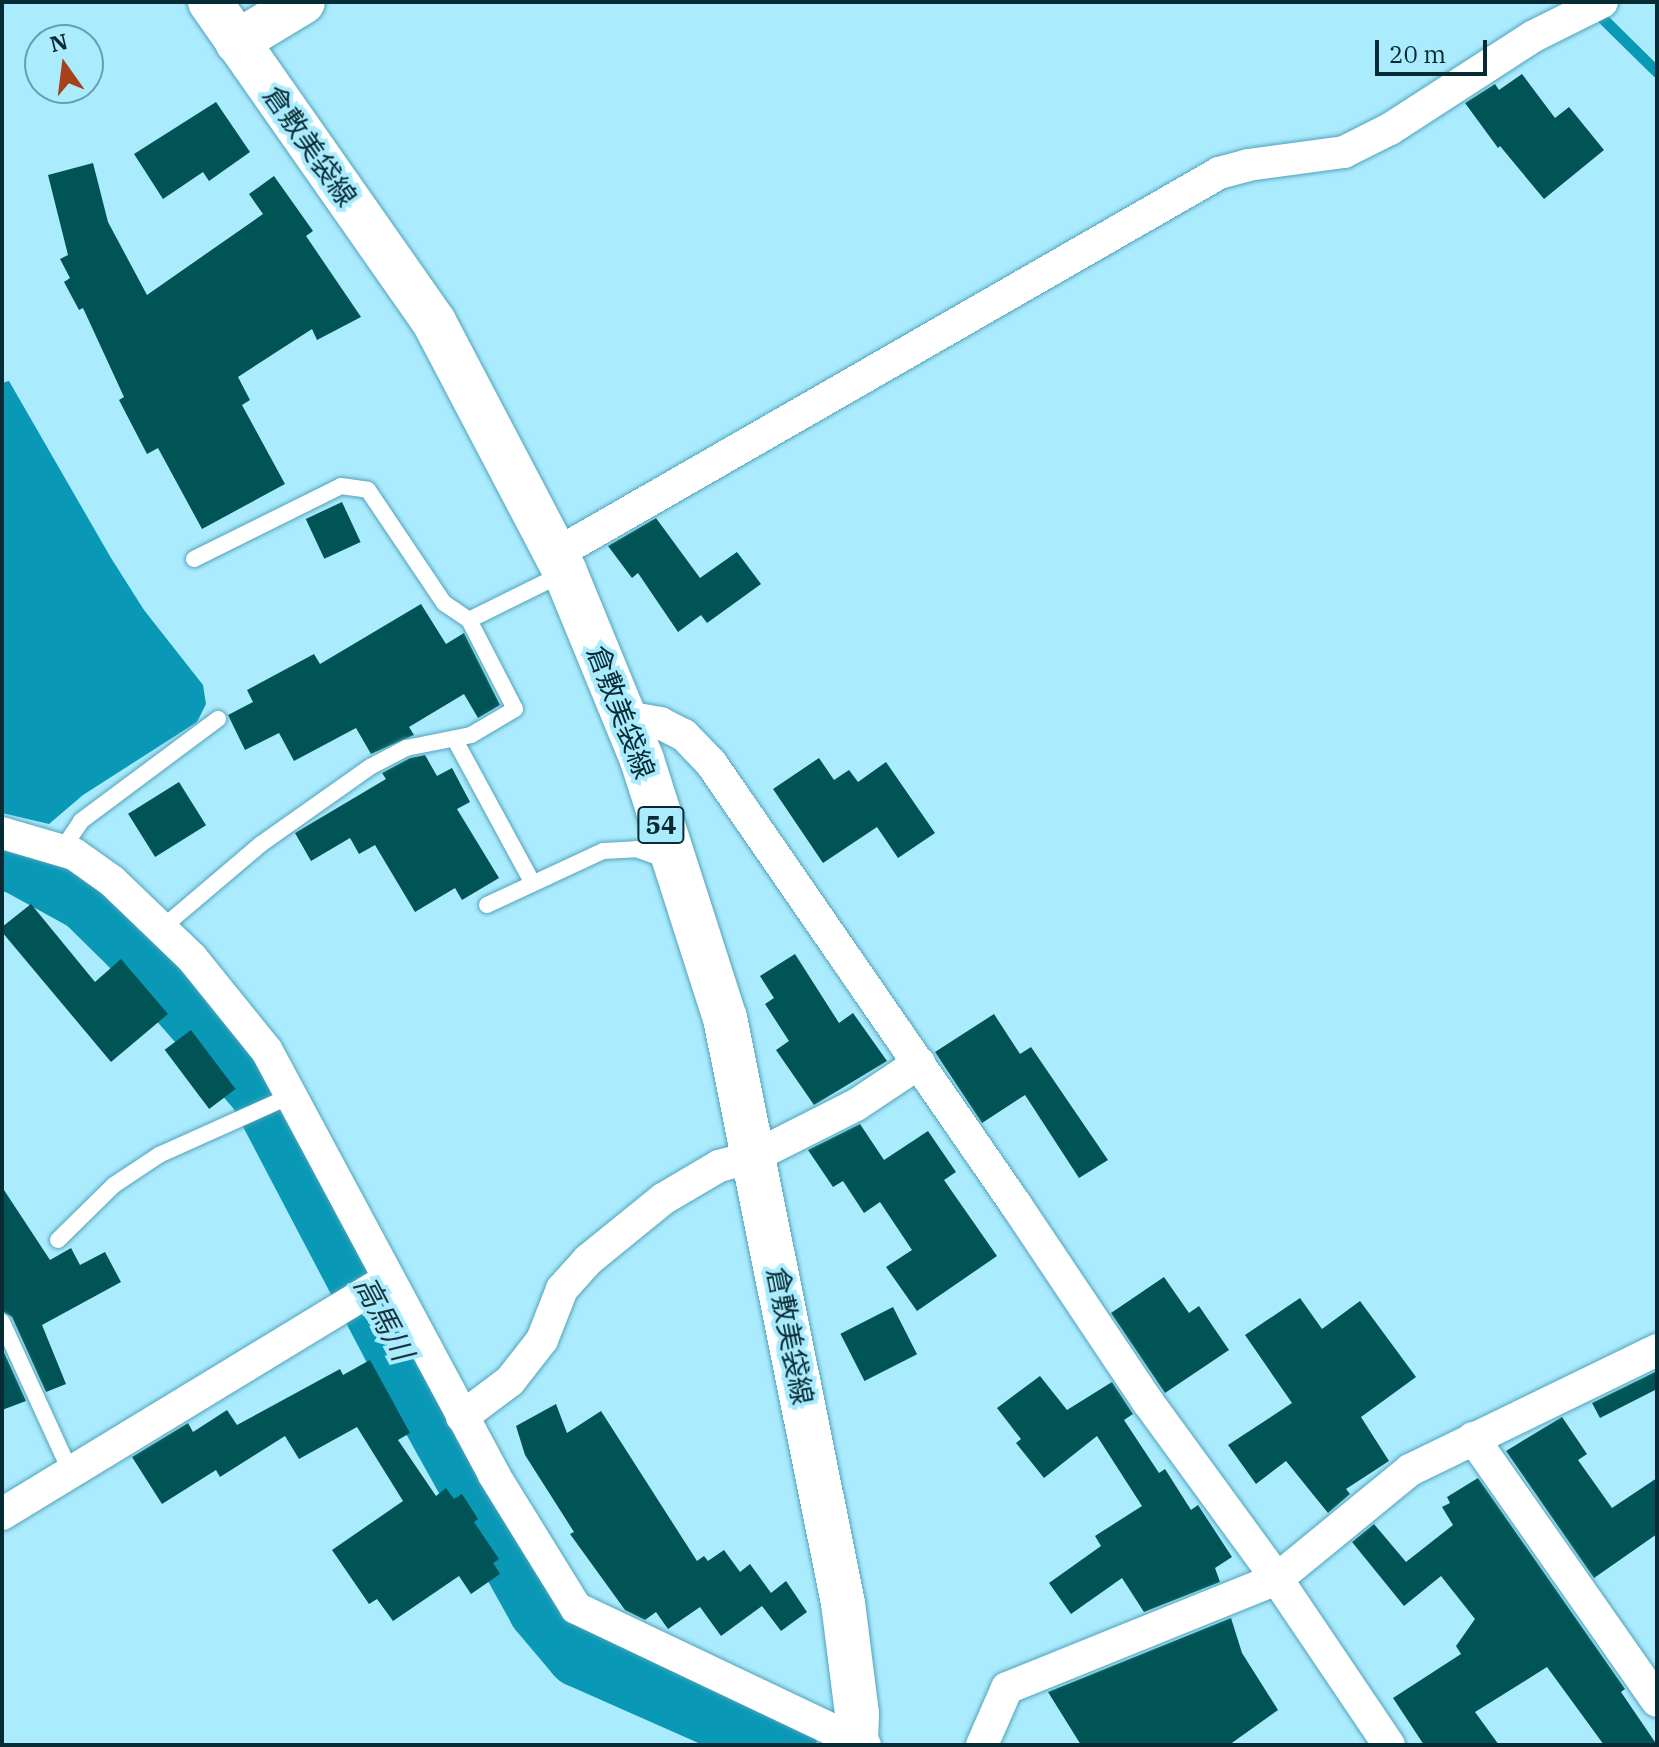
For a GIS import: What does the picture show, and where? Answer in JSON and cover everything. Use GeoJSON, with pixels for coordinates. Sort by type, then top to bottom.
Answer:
{"type":"FeatureCollection","features":[{"type":"Feature","properties":{"kind":"main road","name":"倉敷美袋線"},"geometry":{"type":"LineString","coordinates":[[210,2],[434,322],[560,563],[626,717],[725,1018],[843,1603],[859,1744]]}},
{"type":"Feature","properties":{"kind":"main road"},"geometry":{"type":"LineString","coordinates":[[237,42],[303,2]]}},
{"type":"Feature","properties":{"kind":"street"},"geometry":{"type":"LineString","coordinates":[[560,563],[1219,173],[1248,165],[1344,152],[1390,129],[1534,36],[1593,6]]}},
{"type":"Feature","properties":{"kind":"street"},"geometry":{"type":"LineString","coordinates":[[626,717],[660,723],[684,735],[711,763],[1148,1402],[1277,1579],[1389,1745]]}},
{"type":"Feature","properties":{"kind":"street"},"geometry":{"type":"LineString","coordinates":[[2,833],[74,854],[112,881],[192,958],[267,1051],[285,1098],[374,1289],[462,1417],[576,1608],[859,1744]]}},
{"type":"Feature","properties":{"kind":"street"},"geometry":{"type":"LineString","coordinates":[[462,1417],[510,1381],[542,1340],[562,1289],[588,1260],[663,1199],[719,1166],[753,1157],[856,1105],[919,1063]]}},
{"type":"Feature","properties":{"kind":"street"},"geometry":{"type":"LineString","coordinates":[[2,1514],[374,1289]]}},
{"type":"Feature","properties":{"kind":"street"},"geometry":{"type":"LineString","coordinates":[[982,1745],[1007,1688],[1277,1579],[1410,1470],[1657,1350]]}},
{"type":"Feature","properties":{"kind":"street"},"geometry":{"type":"LineString","coordinates":[[1473,1438],[1657,1701]]}},
{"type":"Feature","properties":{"kind":"lane"},"geometry":{"type":"LineString","coordinates":[[162,928],[261,844],[370,767],[406,748],[471,735],[515,709],[469,620],[444,603],[368,490],[341,486],[194,559]]}},
{"type":"Feature","properties":{"kind":"lane"},"geometry":{"type":"LineString","coordinates":[[469,620],[560,563]]}},
{"type":"Feature","properties":{"kind":"lane"},"geometry":{"type":"LineString","coordinates":[[61,851],[81,821],[218,719]]}},
{"type":"Feature","properties":{"kind":"lane"},"geometry":{"type":"LineString","coordinates":[[455,740],[532,882]]}},
{"type":"Feature","properties":{"kind":"lane"},"geometry":{"type":"LineString","coordinates":[[487,905],[603,851],[636,849],[672,862]]}},
{"type":"Feature","properties":{"kind":"lane"},"geometry":{"type":"LineString","coordinates":[[58,1240],[114,1185],[159,1155],[285,1098]]}},
{"type":"Feature","properties":{"kind":"lane"},"geometry":{"type":"LineString","coordinates":[[2,1322],[71,1473]]}},
{"type":"Feature","properties":{"kind":"water"},"geometry":{"type":"Polygon","coordinates":[[[9,381],[144,610],[203,685],[206,704],[197,722],[83,795],[49,824],[2,813],[2,383],[9,381]]]}},
{"type":"Feature","properties":{"kind":"building"},"geometry":{"type":"Polygon","coordinates":[[[1522,74],[1555,118],[1569,107],[1604,150],[1544,199],[1500,146],[1498,148],[1465,103],[1495,84],[1499,90],[1522,74]]]}},
{"type":"Feature","properties":{"kind":"building"},"geometry":{"type":"Polygon","coordinates":[[[216,102],[250,152],[209,181],[203,172],[163,199],[134,154],[216,102]]]}},
{"type":"Feature","properties":{"kind":"building"},"geometry":{"type":"Polygon","coordinates":[[[93,163],[108,222],[147,295],[263,214],[249,194],[274,176],[313,231],[306,236],[361,317],[317,340],[312,329],[238,377],[250,400],[242,405],[285,484],[202,529],[158,448],[147,454],[119,400],[124,397],[83,308],[79,310],[64,282],[70,278],[60,259],[68,255],[48,175],[93,163]]]}},
{"type":"Feature","properties":{"kind":"building"},"geometry":{"type":"Polygon","coordinates":[[[342,502],[361,542],[324,559],[306,519],[342,502]]]}},
{"type":"Feature","properties":{"kind":"building"},"geometry":{"type":"Polygon","coordinates":[[[656,518],[700,578],[737,552],[761,584],[707,623],[701,615],[678,632],[638,573],[632,578],[608,546],[656,518]]]}},
{"type":"Feature","properties":{"kind":"building"},"geometry":{"type":"Polygon","coordinates":[[[421,604],[446,644],[464,633],[500,705],[478,718],[464,694],[409,727],[414,735],[371,754],[356,728],[294,761],[279,733],[245,750],[228,715],[253,702],[247,690],[314,654],[320,664],[421,604]]]}},
{"type":"Feature","properties":{"kind":"building"},"geometry":{"type":"Polygon","coordinates":[[[425,755],[437,776],[452,768],[470,802],[457,809],[499,878],[462,900],[455,888],[415,912],[375,845],[359,854],[350,838],[311,861],[295,833],[386,779],[382,773],[410,758],[425,755]]]}},
{"type":"Feature","properties":{"kind":"building"},"geometry":{"type":"Polygon","coordinates":[[[819,758],[834,780],[849,770],[858,782],[886,762],[935,833],[898,858],[877,827],[823,863],[773,789],[819,758]]]}},
{"type":"Feature","properties":{"kind":"building"},"geometry":{"type":"Polygon","coordinates":[[[179,782],[206,825],[155,857],[128,814],[179,782]]]}},
{"type":"Feature","properties":{"kind":"building"},"geometry":{"type":"Polygon","coordinates":[[[31,904],[95,982],[121,959],[168,1014],[111,1062],[2,932],[2,927],[31,904]]]}},
{"type":"Feature","properties":{"kind":"building"},"geometry":{"type":"Polygon","coordinates":[[[795,954],[839,1023],[853,1013],[887,1061],[814,1105],[776,1050],[789,1041],[765,1004],[774,998],[760,976],[795,954]]]}},
{"type":"Feature","properties":{"kind":"building"},"geometry":{"type":"Polygon","coordinates":[[[994,1014],[1020,1054],[1031,1047],[1108,1160],[1079,1178],[1025,1095],[982,1123],[935,1052],[994,1014]]]}},
{"type":"Feature","properties":{"kind":"building"},"geometry":{"type":"Polygon","coordinates":[[[191,1030],[236,1089],[209,1109],[165,1050],[191,1030]]]}},
{"type":"Feature","properties":{"kind":"building"},"geometry":{"type":"Polygon","coordinates":[[[860,1124],[884,1160],[928,1131],[956,1172],[944,1180],[997,1256],[917,1311],[886,1267],[912,1250],[880,1202],[864,1213],[843,1181],[833,1187],[808,1150],[860,1124]]]}},
{"type":"Feature","properties":{"kind":"building"},"geometry":{"type":"Polygon","coordinates":[[[2,1187],[50,1260],[71,1248],[80,1265],[105,1252],[121,1282],[42,1325],[66,1384],[46,1392],[12,1317],[2,1311],[2,1187]]]}},
{"type":"Feature","properties":{"kind":"building"},"geometry":{"type":"Polygon","coordinates":[[[1164,1277],[1189,1313],[1199,1306],[1229,1350],[1165,1393],[1111,1313],[1164,1277]]]}},
{"type":"Feature","properties":{"kind":"building"},"geometry":{"type":"Polygon","coordinates":[[[1300,1298],[1322,1329],[1360,1301],[1416,1377],[1361,1417],[1389,1461],[1346,1489],[1350,1494],[1328,1513],[1286,1461],[1256,1484],[1228,1445],[1292,1403],[1245,1335],[1300,1298]]]}},
{"type":"Feature","properties":{"kind":"building"},"geometry":{"type":"Polygon","coordinates":[[[893,1307],[917,1354],[864,1381],[840,1334],[893,1307]]]}},
{"type":"Feature","properties":{"kind":"building"},"geometry":{"type":"Polygon","coordinates":[[[2,1348],[26,1401],[2,1410],[2,1348]]]}},
{"type":"Feature","properties":{"kind":"building"},"geometry":{"type":"Polygon","coordinates":[[[370,1360],[410,1433],[398,1440],[436,1496],[446,1488],[454,1499],[462,1494],[478,1519],[474,1522],[499,1559],[493,1563],[500,1574],[471,1594],[459,1576],[393,1621],[377,1599],[369,1604],[332,1550],[403,1501],[357,1427],[299,1459],[285,1436],[220,1477],[216,1470],[162,1504],[132,1457],[188,1423],[193,1432],[227,1410],[237,1425],[340,1369],[343,1375],[370,1360]]]}},
{"type":"Feature","properties":{"kind":"building"},"geometry":{"type":"Polygon","coordinates":[[[1657,1371],[1657,1389],[1600,1418],[1592,1403],[1657,1371]]]}},
{"type":"Feature","properties":{"kind":"building"},"geometry":{"type":"Polygon","coordinates":[[[1040,1376],[1067,1410],[1112,1382],[1133,1414],[1124,1420],[1159,1473],[1165,1469],[1191,1510],[1198,1505],[1232,1557],[1215,1568],[1220,1582],[1144,1612],[1122,1578],[1071,1614],[1049,1583],[1101,1546],[1095,1536],[1142,1506],[1097,1436],[1044,1478],[1016,1443],[1021,1439],[997,1408],[1040,1376]]]}},
{"type":"Feature","properties":{"kind":"building"},"geometry":{"type":"Polygon","coordinates":[[[556,1404],[567,1433],[601,1411],[697,1561],[704,1556],[708,1561],[724,1550],[740,1572],[750,1564],[771,1593],[786,1581],[807,1612],[781,1631],[762,1606],[721,1636],[700,1607],[668,1629],[656,1612],[645,1620],[625,1610],[570,1534],[574,1532],[525,1455],[516,1426],[556,1404]]]}},
{"type":"Feature","properties":{"kind":"building"},"geometry":{"type":"Polygon","coordinates":[[[1562,1417],[1587,1454],[1578,1460],[1612,1508],[1657,1478],[1657,1534],[1594,1578],[1506,1451],[1562,1417]]]}},
{"type":"Feature","properties":{"kind":"building"},"geometry":{"type":"Polygon","coordinates":[[[1478,1478],[1625,1689],[1621,1692],[1657,1745],[1604,1745],[1547,1667],[1475,1712],[1499,1745],[1424,1745],[1393,1698],[1461,1654],[1456,1646],[1475,1619],[1441,1576],[1404,1606],[1352,1542],[1374,1524],[1406,1562],[1453,1525],[1442,1507],[1450,1503],[1447,1497],[1478,1478]]]}},
{"type":"Feature","properties":{"kind":"building"},"geometry":{"type":"Polygon","coordinates":[[[1231,1618],[1242,1653],[1278,1710],[1229,1745],[1081,1745],[1048,1692],[1231,1618]]]}},
{"type":"Feature","properties":{"kind":"waterway"},"geometry":{"type":"LineString","coordinates":[[1592,8],[1657,72]]}},
{"type":"Feature","properties":{"kind":"waterway","name":"高馬川"},"geometry":{"type":"LineString","coordinates":[[2,857],[18,861],[87,899],[132,943],[261,1090],[406,1366],[541,1609],[579,1654],[784,1745]]}}]}
